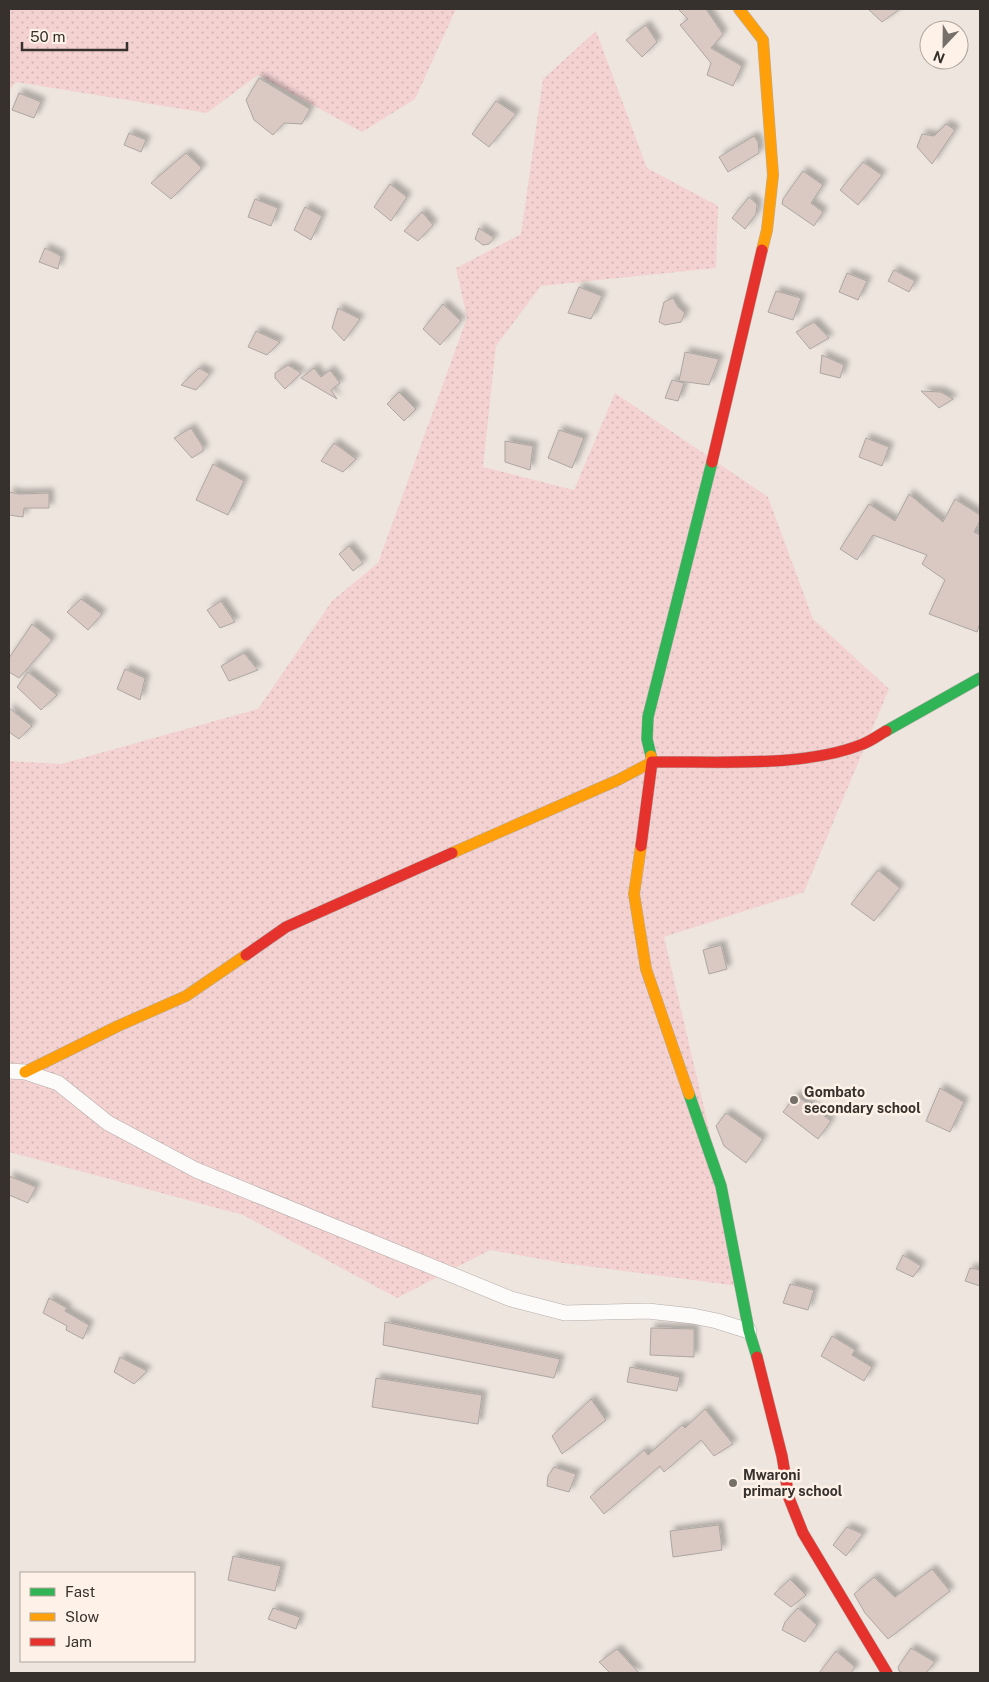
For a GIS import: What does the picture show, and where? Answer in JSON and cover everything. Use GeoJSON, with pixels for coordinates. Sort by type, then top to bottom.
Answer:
{"type":"FeatureCollection","features":[{"type":"Feature","properties":{"kind":"street"},"geometry":{"type":"LineString","coordinates":[[739,9],[763,40],[772,175],[767,230],[700,515],[648,717],[647,739],[652,762],[634,894],[646,969],[721,1186],[749,1331],[765,1385],[789,1498],[804,1533],[887,1673]]}},
{"type":"Feature","properties":{"kind":"street"},"geometry":{"type":"LineString","coordinates":[[25,1072],[118,1026],[186,996],[286,927],[618,780],[652,762],[775,761],[823,755],[863,744],[980,678]]}},
{"type":"Feature","properties":{"kind":"street"},"geometry":{"type":"LineString","coordinates":[[9,1071],[25,1072],[58,1083],[108,1123],[196,1170],[511,1299],[565,1313],[648,1311],[694,1316],[717,1320],[749,1331]]}},
{"type":"Feature","properties":{"kind":"shaded area"},"geometry":{"type":"Polygon","coordinates":[[[9,9],[456,9],[415,99],[362,132],[258,75],[207,113],[16,82],[9,91],[9,9]]]}},
{"type":"Feature","properties":{"kind":"shaded area"},"geometry":{"type":"Polygon","coordinates":[[[596,31],[647,168],[718,206],[716,268],[541,286],[496,346],[483,467],[574,490],[615,393],[768,497],[813,619],[889,689],[804,892],[664,937],[746,1287],[563,1263],[490,1250],[397,1298],[243,1215],[9,1152],[9,761],[61,764],[258,709],[332,601],[378,563],[467,318],[456,268],[521,234],[543,79],[596,31]]]}},
{"type":"Feature","properties":{"kind":"building"},"geometry":{"type":"Polygon","coordinates":[[[678,9],[706,9],[723,34],[711,48],[742,66],[733,86],[707,75],[711,63],[680,25],[688,19],[678,9]]]}},
{"type":"Feature","properties":{"kind":"building"},"geometry":{"type":"Polygon","coordinates":[[[868,9],[900,9],[882,22],[868,9]]]}},
{"type":"Feature","properties":{"kind":"building"},"geometry":{"type":"Polygon","coordinates":[[[646,25],[657,42],[642,57],[626,40],[646,25]]]}},
{"type":"Feature","properties":{"kind":"building"},"geometry":{"type":"Polygon","coordinates":[[[259,78],[310,109],[302,124],[284,123],[273,135],[254,120],[246,100],[259,78]]]}},
{"type":"Feature","properties":{"kind":"building"},"geometry":{"type":"Polygon","coordinates":[[[19,93],[41,102],[34,118],[12,110],[19,93]]]}},
{"type":"Feature","properties":{"kind":"building"},"geometry":{"type":"Polygon","coordinates":[[[496,101],[516,114],[489,147],[472,134],[496,101]]]}},
{"type":"Feature","properties":{"kind":"building"},"geometry":{"type":"Polygon","coordinates":[[[946,124],[955,130],[932,164],[917,147],[922,134],[934,136],[946,124]]]}},
{"type":"Feature","properties":{"kind":"building"},"geometry":{"type":"Polygon","coordinates":[[[129,133],[146,140],[141,152],[124,145],[129,133]]]}},
{"type":"Feature","properties":{"kind":"building"},"geometry":{"type":"Polygon","coordinates":[[[754,136],[758,142],[759,153],[728,172],[719,157],[754,136]]]}},
{"type":"Feature","properties":{"kind":"building"},"geometry":{"type":"Polygon","coordinates":[[[186,153],[202,168],[171,199],[151,183],[186,153]]]}},
{"type":"Feature","properties":{"kind":"building"},"geometry":{"type":"Polygon","coordinates":[[[863,162],[882,175],[858,205],[840,190],[863,162]]]}},
{"type":"Feature","properties":{"kind":"building"},"geometry":{"type":"Polygon","coordinates":[[[803,171],[823,185],[811,203],[823,212],[814,226],[782,204],[783,199],[803,171]]]}},
{"type":"Feature","properties":{"kind":"building"},"geometry":{"type":"Polygon","coordinates":[[[390,184],[407,197],[391,221],[374,207],[390,184]]]}},
{"type":"Feature","properties":{"kind":"building"},"geometry":{"type":"Polygon","coordinates":[[[749,197],[757,204],[756,214],[745,229],[732,218],[749,197]]]}},
{"type":"Feature","properties":{"kind":"building"},"geometry":{"type":"Polygon","coordinates":[[[255,199],[278,208],[271,226],[248,217],[255,199]]]}},
{"type":"Feature","properties":{"kind":"building"},"geometry":{"type":"Polygon","coordinates":[[[305,207],[322,216],[311,240],[294,230],[305,207]]]}},
{"type":"Feature","properties":{"kind":"building"},"geometry":{"type":"Polygon","coordinates":[[[422,212],[433,225],[418,241],[404,231],[422,212]]]}},
{"type":"Feature","properties":{"kind":"building"},"geometry":{"type":"Polygon","coordinates":[[[479,228],[494,238],[489,244],[483,245],[475,239],[479,228]]]}},
{"type":"Feature","properties":{"kind":"building"},"geometry":{"type":"Polygon","coordinates":[[[45,248],[61,256],[58,269],[39,262],[45,248]]]}},
{"type":"Feature","properties":{"kind":"building"},"geometry":{"type":"Polygon","coordinates":[[[894,270],[915,281],[909,292],[888,281],[894,270]]]}},
{"type":"Feature","properties":{"kind":"building"},"geometry":{"type":"Polygon","coordinates":[[[847,273],[867,281],[858,300],[839,292],[847,273]]]}},
{"type":"Feature","properties":{"kind":"building"},"geometry":{"type":"Polygon","coordinates":[[[579,287],[602,296],[591,319],[568,313],[579,287]]]}},
{"type":"Feature","properties":{"kind":"building"},"geometry":{"type":"Polygon","coordinates":[[[776,291],[801,298],[793,320],[768,312],[776,291]]]}},
{"type":"Feature","properties":{"kind":"building"},"geometry":{"type":"Polygon","coordinates":[[[673,298],[678,307],[685,313],[681,322],[665,325],[659,322],[664,302],[673,298]]]}},
{"type":"Feature","properties":{"kind":"building"},"geometry":{"type":"Polygon","coordinates":[[[443,304],[461,321],[440,345],[423,329],[443,304]]]}},
{"type":"Feature","properties":{"kind":"building"},"geometry":{"type":"Polygon","coordinates":[[[338,308],[360,319],[344,341],[332,328],[338,308]]]}},
{"type":"Feature","properties":{"kind":"building"},"geometry":{"type":"Polygon","coordinates":[[[814,322],[829,338],[810,349],[796,332],[814,322]]]}},
{"type":"Feature","properties":{"kind":"building"},"geometry":{"type":"Polygon","coordinates":[[[256,331],[280,342],[267,355],[248,347],[256,331]]]}},
{"type":"Feature","properties":{"kind":"building"},"geometry":{"type":"Polygon","coordinates":[[[685,352],[719,359],[709,385],[679,381],[685,352]]]}},
{"type":"Feature","properties":{"kind":"building"},"geometry":{"type":"Polygon","coordinates":[[[822,355],[844,365],[840,378],[820,373],[822,355]]]}},
{"type":"Feature","properties":{"kind":"building"},"geometry":{"type":"Polygon","coordinates":[[[288,365],[301,373],[285,389],[275,378],[275,373],[288,365]]]}},
{"type":"Feature","properties":{"kind":"building"},"geometry":{"type":"Polygon","coordinates":[[[199,368],[210,374],[196,390],[181,385],[199,368]]]}},
{"type":"Feature","properties":{"kind":"building"},"geometry":{"type":"Polygon","coordinates":[[[314,368],[321,377],[330,370],[340,383],[331,390],[337,399],[301,378],[314,368]]]}},
{"type":"Feature","properties":{"kind":"building"},"geometry":{"type":"Polygon","coordinates":[[[672,380],[684,383],[678,401],[665,398],[672,380]]]}},
{"type":"Feature","properties":{"kind":"building"},"geometry":{"type":"Polygon","coordinates":[[[921,391],[941,392],[953,399],[939,408],[921,391]]]}},
{"type":"Feature","properties":{"kind":"building"},"geometry":{"type":"Polygon","coordinates":[[[399,392],[416,409],[404,421],[387,404],[399,392]]]}},
{"type":"Feature","properties":{"kind":"building"},"geometry":{"type":"Polygon","coordinates":[[[191,428],[203,447],[203,451],[192,458],[174,438],[191,428]]]}},
{"type":"Feature","properties":{"kind":"building"},"geometry":{"type":"Polygon","coordinates":[[[559,430],[584,438],[572,468],[548,458],[559,430]]]}},
{"type":"Feature","properties":{"kind":"building"},"geometry":{"type":"Polygon","coordinates":[[[866,438],[889,447],[882,466],[859,457],[866,438]]]}},
{"type":"Feature","properties":{"kind":"building"},"geometry":{"type":"Polygon","coordinates":[[[505,441],[533,446],[530,470],[505,462],[505,441]]]}},
{"type":"Feature","properties":{"kind":"building"},"geometry":{"type":"Polygon","coordinates":[[[334,443],[356,459],[343,472],[321,461],[334,443]]]}},
{"type":"Feature","properties":{"kind":"building"},"geometry":{"type":"Polygon","coordinates":[[[213,464],[244,481],[228,515],[196,500],[213,464]]]}},
{"type":"Feature","properties":{"kind":"building"},"geometry":{"type":"Polygon","coordinates":[[[9,492],[20,494],[49,493],[49,508],[24,508],[23,517],[9,515],[9,492]]]}},
{"type":"Feature","properties":{"kind":"building"},"geometry":{"type":"Polygon","coordinates":[[[909,494],[943,522],[955,499],[980,515],[980,521],[974,532],[980,535],[980,623],[977,632],[929,614],[945,580],[922,564],[927,555],[873,535],[857,560],[840,549],[869,504],[895,521],[909,494]]]}},
{"type":"Feature","properties":{"kind":"building"},"geometry":{"type":"Polygon","coordinates":[[[349,546],[363,563],[353,571],[339,554],[349,546]]]}},
{"type":"Feature","properties":{"kind":"building"},"geometry":{"type":"Polygon","coordinates":[[[81,599],[102,614],[88,630],[67,612],[81,599]]]}},
{"type":"Feature","properties":{"kind":"building"},"geometry":{"type":"Polygon","coordinates":[[[221,601],[235,622],[220,628],[207,610],[221,601]]]}},
{"type":"Feature","properties":{"kind":"building"},"geometry":{"type":"Polygon","coordinates":[[[32,624],[52,640],[19,678],[9,672],[9,658],[32,624]]]}},
{"type":"Feature","properties":{"kind":"building"},"geometry":{"type":"Polygon","coordinates":[[[244,653],[258,670],[229,681],[221,666],[244,653]]]}},
{"type":"Feature","properties":{"kind":"building"},"geometry":{"type":"Polygon","coordinates":[[[125,669],[145,678],[140,700],[117,689],[125,669]]]}},
{"type":"Feature","properties":{"kind":"building"},"geometry":{"type":"Polygon","coordinates":[[[28,672],[57,695],[41,710],[17,687],[28,672]]]}},
{"type":"Feature","properties":{"kind":"building"},"geometry":{"type":"Polygon","coordinates":[[[9,708],[32,726],[19,739],[9,732],[9,708]]]}},
{"type":"Feature","properties":{"kind":"building"},"geometry":{"type":"Polygon","coordinates":[[[878,870],[900,888],[874,921],[851,904],[878,870]]]}},
{"type":"Feature","properties":{"kind":"building"},"geometry":{"type":"Polygon","coordinates":[[[721,945],[727,969],[709,974],[703,950],[721,945]]]}},
{"type":"Feature","properties":{"kind":"building"},"geometry":{"type":"Polygon","coordinates":[[[940,1088],[964,1102],[950,1132],[926,1121],[940,1088]]]}},
{"type":"Feature","properties":{"kind":"building"},"geometry":{"type":"Polygon","coordinates":[[[796,1095],[831,1121],[818,1139],[783,1112],[796,1095]]]}},
{"type":"Feature","properties":{"kind":"building"},"geometry":{"type":"Polygon","coordinates":[[[726,1113],[763,1139],[746,1163],[724,1146],[716,1126],[726,1113]]]}},
{"type":"Feature","properties":{"kind":"building"},"geometry":{"type":"Polygon","coordinates":[[[9,1176],[36,1187],[28,1203],[9,1195],[9,1176]]]}},
{"type":"Feature","properties":{"kind":"building"},"geometry":{"type":"Polygon","coordinates":[[[903,1255],[921,1266],[913,1277],[896,1269],[903,1255]]]}},
{"type":"Feature","properties":{"kind":"building"},"geometry":{"type":"Polygon","coordinates":[[[970,1268],[980,1270],[980,1286],[965,1281],[970,1268]]]}},
{"type":"Feature","properties":{"kind":"building"},"geometry":{"type":"Polygon","coordinates":[[[790,1284],[814,1290],[808,1310],[783,1303],[790,1284]]]}},
{"type":"Feature","properties":{"kind":"building"},"geometry":{"type":"Polygon","coordinates":[[[49,1298],[67,1308],[65,1311],[89,1325],[83,1339],[66,1330],[67,1326],[43,1313],[49,1298]]]}},
{"type":"Feature","properties":{"kind":"building"},"geometry":{"type":"Polygon","coordinates":[[[385,1322],[560,1359],[554,1378],[383,1345],[385,1322]]]}},
{"type":"Feature","properties":{"kind":"building"},"geometry":{"type":"Polygon","coordinates":[[[651,1328],[694,1329],[694,1357],[650,1355],[651,1328]]]}},
{"type":"Feature","properties":{"kind":"building"},"geometry":{"type":"Polygon","coordinates":[[[832,1336],[855,1350],[852,1355],[872,1367],[864,1381],[821,1356],[832,1336]]]}},
{"type":"Feature","properties":{"kind":"building"},"geometry":{"type":"Polygon","coordinates":[[[120,1357],[147,1371],[134,1384],[114,1372],[120,1357]]]}},
{"type":"Feature","properties":{"kind":"building"},"geometry":{"type":"Polygon","coordinates":[[[630,1367],[680,1377],[677,1391],[627,1382],[630,1367]]]}},
{"type":"Feature","properties":{"kind":"building"},"geometry":{"type":"Polygon","coordinates":[[[376,1378],[482,1395],[478,1424],[372,1407],[376,1378]]]}},
{"type":"Feature","properties":{"kind":"building"},"geometry":{"type":"Polygon","coordinates":[[[591,1399],[606,1420],[562,1454],[552,1436],[591,1399]]]}},
{"type":"Feature","properties":{"kind":"building"},"geometry":{"type":"Polygon","coordinates":[[[705,1409],[733,1444],[714,1456],[701,1440],[664,1472],[660,1466],[604,1514],[590,1497],[644,1450],[648,1455],[682,1425],[685,1428],[705,1409]]]}},
{"type":"Feature","properties":{"kind":"building"},"geometry":{"type":"Polygon","coordinates":[[[554,1467],[576,1474],[569,1492],[547,1486],[548,1476],[554,1467]]]}},
{"type":"Feature","properties":{"kind":"building"},"geometry":{"type":"Polygon","coordinates":[[[719,1525],[722,1550],[673,1557],[670,1531],[719,1525]]]}},
{"type":"Feature","properties":{"kind":"building"},"geometry":{"type":"Polygon","coordinates":[[[847,1527],[863,1534],[846,1556],[833,1545],[847,1527]]]}},
{"type":"Feature","properties":{"kind":"building"},"geometry":{"type":"Polygon","coordinates":[[[233,1556],[281,1566],[275,1591],[228,1580],[233,1556]]]}},
{"type":"Feature","properties":{"kind":"building"},"geometry":{"type":"Polygon","coordinates":[[[932,1569],[950,1591],[888,1639],[865,1613],[854,1594],[874,1577],[895,1597],[932,1569]]]}},
{"type":"Feature","properties":{"kind":"building"},"geometry":{"type":"Polygon","coordinates":[[[790,1579],[806,1595],[791,1607],[774,1594],[790,1579]]]}},
{"type":"Feature","properties":{"kind":"building"},"geometry":{"type":"Polygon","coordinates":[[[273,1608],[300,1617],[296,1629],[268,1619],[273,1608]]]}},
{"type":"Feature","properties":{"kind":"building"},"geometry":{"type":"Polygon","coordinates":[[[798,1608],[817,1625],[805,1642],[782,1630],[785,1622],[798,1608]]]}},
{"type":"Feature","properties":{"kind":"building"},"geometry":{"type":"Polygon","coordinates":[[[911,1648],[935,1662],[926,1673],[903,1673],[899,1671],[898,1667],[911,1648]]]}},
{"type":"Feature","properties":{"kind":"building"},"geometry":{"type":"Polygon","coordinates":[[[617,1649],[639,1673],[610,1673],[599,1662],[617,1649]]]}},
{"type":"Feature","properties":{"kind":"building"},"geometry":{"type":"Polygon","coordinates":[[[836,1651],[855,1667],[851,1673],[819,1673],[836,1651]]]}},
{"type":"Feature","properties":{"kind":"traffic: fast"},"geometry":{"type":"LineString","coordinates":[[651,756],[647,739],[648,717],[712,462]]}},
{"type":"Feature","properties":{"kind":"traffic: fast"},"geometry":{"type":"LineString","coordinates":[[886,731],[980,678]]}},
{"type":"Feature","properties":{"kind":"traffic: fast"},"geometry":{"type":"LineString","coordinates":[[689,1094],[721,1186],[749,1331],[757,1357]]}},
{"type":"Feature","properties":{"kind":"traffic: slow"},"geometry":{"type":"LineString","coordinates":[[739,9],[763,40],[773,175],[767,230],[762,250]]}},
{"type":"Feature","properties":{"kind":"traffic: slow"},"geometry":{"type":"LineString","coordinates":[[452,853],[618,780],[652,762],[651,756]]}},
{"type":"Feature","properties":{"kind":"traffic: slow"},"geometry":{"type":"LineString","coordinates":[[641,846],[634,894],[646,969],[689,1094]]}},
{"type":"Feature","properties":{"kind":"traffic: slow"},"geometry":{"type":"LineString","coordinates":[[25,1072],[118,1026],[186,996],[246,955]]}},
{"type":"Feature","properties":{"kind":"traffic: jam"},"geometry":{"type":"LineString","coordinates":[[712,462],[762,250]]}},
{"type":"Feature","properties":{"kind":"traffic: jam"},"geometry":{"type":"LineString","coordinates":[[641,846],[652,762],[759,762],[814,757],[840,752],[863,744],[886,731]]}},
{"type":"Feature","properties":{"kind":"traffic: jam"},"geometry":{"type":"LineString","coordinates":[[246,955],[286,927],[452,853]]}},
{"type":"Feature","properties":{"kind":"traffic: jam"},"geometry":{"type":"LineString","coordinates":[[757,1357],[782,1456],[789,1498],[803,1533],[887,1673]]}},
{"type":"Feature","properties":{"kind":"place","name":"Gombato secondary school"},"geometry":{"type":"Point","coordinates":[794,1100]}},
{"type":"Feature","properties":{"kind":"place","name":"Mwaroni primary school"},"geometry":{"type":"Point","coordinates":[733,1483]}}]}
